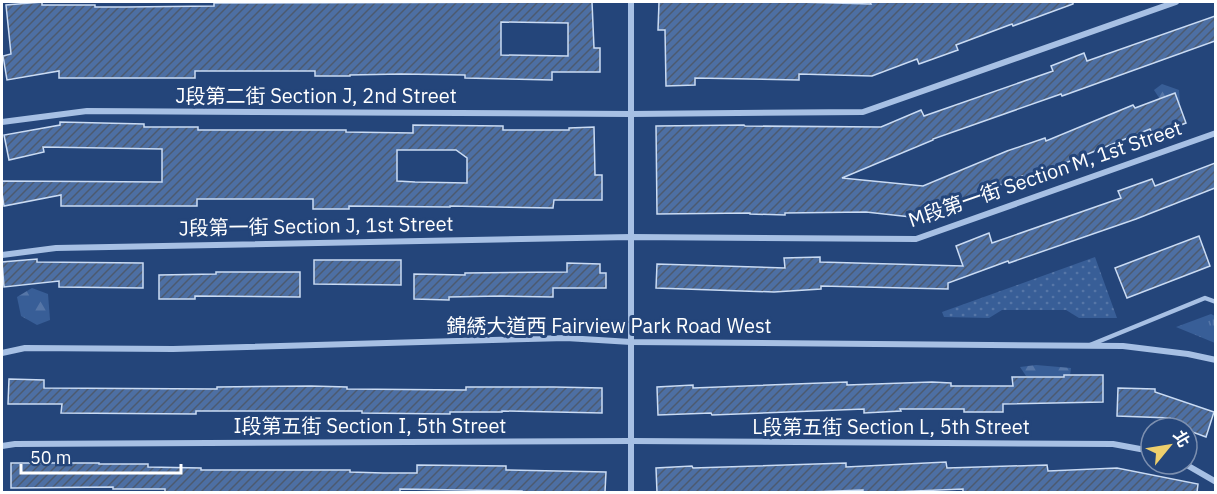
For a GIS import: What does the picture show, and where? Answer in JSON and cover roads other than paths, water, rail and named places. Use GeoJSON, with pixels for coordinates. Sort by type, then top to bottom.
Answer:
{"type":"FeatureCollection","features":[{"type":"Feature","properties":{"kind":"street"},"geometry":{"type":"LineString","coordinates":[[631,492],[632,2]]}},
{"type":"Feature","properties":{"kind":"street","name":"J段第二街 Section J, 2nd Street"},"geometry":{"type":"LineString","coordinates":[[2,122],[87,111],[631,114],[863,112],[1176,2]]}},
{"type":"Feature","properties":{"kind":"street","name":"M段第一街 Section M, 1st Street"},"geometry":{"type":"LineString","coordinates":[[631,237],[916,239],[1215,133]]}},
{"type":"Feature","properties":{"kind":"street","name":"J段第一街 Section J, 1st Street"},"geometry":{"type":"LineString","coordinates":[[2,255],[56,248],[631,237]]}},
{"type":"Feature","properties":{"kind":"street","name":"錦綉大道西 Fairview Park Road West"},"geometry":{"type":"LineString","coordinates":[[2,353],[25,348],[173,349],[566,338],[631,342],[1123,346],[1156,349],[1215,360]]}},
{"type":"Feature","properties":{"kind":"street","name":"I段第五街 Section I, 5th Street"},"geometry":{"type":"LineString","coordinates":[[2,446],[15,444],[631,441]]}},
{"type":"Feature","properties":{"kind":"street","name":"L段第五街 Section L, 5th Street"},"geometry":{"type":"LineString","coordinates":[[631,441],[1113,444],[1139,449]]}},
{"type":"Feature","properties":{"kind":"street"},"geometry":{"type":"LineString","coordinates":[[1199,472],[1215,482]]}},
{"type":"Feature","properties":{"kind":"lane"},"geometry":{"type":"LineString","coordinates":[[1090,345],[1205,298],[1215,302]]}}]}
